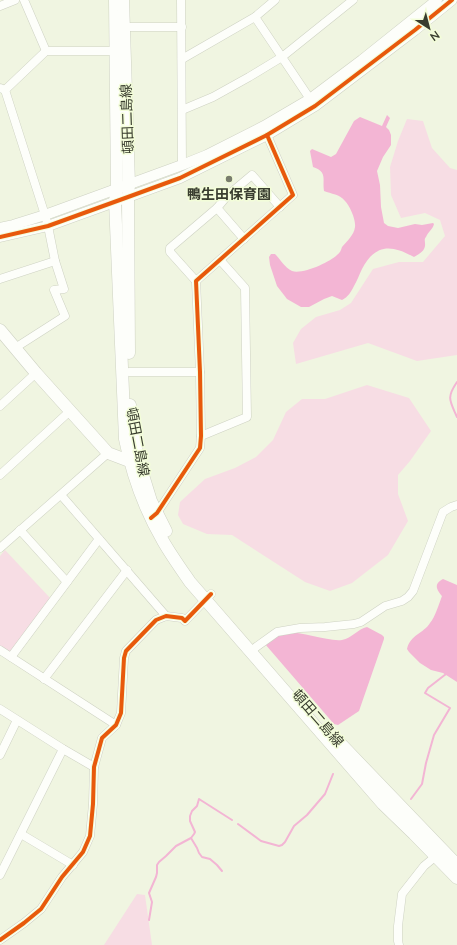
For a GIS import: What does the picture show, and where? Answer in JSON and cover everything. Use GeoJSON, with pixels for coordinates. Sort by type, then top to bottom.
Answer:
{"type":"FeatureCollection","features":[{"type":"Feature","properties":{"kind":"main road","name":"頓田二島線"},"geometry":{"type":"LineString","coordinates":[[115,0],[116,202],[125,439],[129,461],[154,515],[208,597],[383,804],[457,878]]}},
{"type":"Feature","properties":{"kind":"main road","name":"頓田二島線"},"geometry":{"type":"LineString","coordinates":[[124,0],[129,184],[130,404],[138,459],[152,501],[154,515]]}},
{"type":"Feature","properties":{"kind":"main road","name":"頓田二島線"},"geometry":{"type":"LineString","coordinates":[[1,333],[108,453],[129,461]]}},
{"type":"Feature","properties":{"kind":"main road","name":"頓田二島線"},"geometry":{"type":"LineString","coordinates":[[253,650],[457,865]]}},
{"type":"Feature","properties":{"kind":"street"},"geometry":{"type":"LineString","coordinates":[[0,6],[15,0]]}},
{"type":"Feature","properties":{"kind":"street"},"geometry":{"type":"LineString","coordinates":[[24,0],[46,51]]}},
{"type":"Feature","properties":{"kind":"street"},"geometry":{"type":"LineString","coordinates":[[182,59],[255,17],[275,0]]}},
{"type":"Feature","properties":{"kind":"street"},"geometry":{"type":"LineString","coordinates":[[182,110],[213,97],[250,77],[282,57],[353,0]]}},
{"type":"Feature","properties":{"kind":"street"},"geometry":{"type":"LineString","coordinates":[[0,228],[45,215],[182,165],[207,155],[264,126],[310,99],[362,60],[437,0]]}},
{"type":"Feature","properties":{"kind":"street"},"geometry":{"type":"LineString","coordinates":[[0,237],[48,226],[180,178],[267,135],[315,106],[452,0]]}},
{"type":"Feature","properties":{"kind":"street"},"geometry":{"type":"LineString","coordinates":[[182,165],[183,1]]}},
{"type":"Feature","properties":{"kind":"street"},"geometry":{"type":"LineString","coordinates":[[255,17],[310,99]]}},
{"type":"Feature","properties":{"kind":"street"},"geometry":{"type":"LineString","coordinates":[[124,27],[182,27]]}},
{"type":"Feature","properties":{"kind":"street"},"geometry":{"type":"LineString","coordinates":[[15,348],[65,316],[54,290],[64,289],[55,261],[45,215],[2,89],[46,51],[116,51]]}},
{"type":"Feature","properties":{"kind":"street"},"geometry":{"type":"LineString","coordinates":[[196,281],[293,195],[267,135]]}},
{"type":"Feature","properties":{"kind":"street"},"geometry":{"type":"LineString","coordinates":[[154,515],[200,448],[201,436],[196,281],[170,252],[170,248],[217,208],[227,196],[252,175],[280,207]]}},
{"type":"Feature","properties":{"kind":"street"},"geometry":{"type":"LineString","coordinates":[[217,208],[244,239]]}},
{"type":"Feature","properties":{"kind":"street"},"geometry":{"type":"LineString","coordinates":[[201,436],[248,417],[245,288],[220,260]]}},
{"type":"Feature","properties":{"kind":"street"},"geometry":{"type":"LineString","coordinates":[[0,279],[55,261]]}},
{"type":"Feature","properties":{"kind":"street"},"geometry":{"type":"LineString","coordinates":[[129,372],[200,372]]}},
{"type":"Feature","properties":{"kind":"street"},"geometry":{"type":"LineString","coordinates":[[0,406],[36,373]]}},
{"type":"Feature","properties":{"kind":"street"},"geometry":{"type":"LineString","coordinates":[[0,475],[70,411]]}},
{"type":"Feature","properties":{"kind":"street"},"geometry":{"type":"LineString","coordinates":[[0,548],[108,453]]}},
{"type":"Feature","properties":{"kind":"street"},"geometry":{"type":"LineString","coordinates":[[60,495],[166,616]]}},
{"type":"Feature","properties":{"kind":"street"},"geometry":{"type":"LineString","coordinates":[[253,650],[277,632],[300,628],[354,624],[361,622],[385,606],[408,598],[413,591],[443,512],[457,505]]}},
{"type":"Feature","properties":{"kind":"street"},"geometry":{"type":"LineString","coordinates":[[20,530],[67,582]]}},
{"type":"Feature","properties":{"kind":"street"},"geometry":{"type":"LineString","coordinates":[[11,657],[100,539]]}},
{"type":"Feature","properties":{"kind":"street"},"geometry":{"type":"LineString","coordinates":[[44,678],[127,570]]}},
{"type":"Feature","properties":{"kind":"street"},"geometry":{"type":"LineString","coordinates":[[1,938],[24,923],[41,909],[62,877],[83,852],[90,836],[94,767],[102,738],[116,725],[121,713],[124,658],[126,651],[156,620],[166,616],[182,618],[185,621],[208,597]]}},
{"type":"Feature","properties":{"kind":"street"},"geometry":{"type":"LineString","coordinates":[[0,650],[116,725]]}},
{"type":"Feature","properties":{"kind":"street"},"geometry":{"type":"LineString","coordinates":[[0,708],[63,749],[94,767]]}},
{"type":"Feature","properties":{"kind":"street"},"geometry":{"type":"LineString","coordinates":[[0,755],[17,720]]}},
{"type":"Feature","properties":{"kind":"street"},"geometry":{"type":"LineString","coordinates":[[0,875],[63,749]]}},
{"type":"Feature","properties":{"kind":"street"},"geometry":{"type":"LineString","coordinates":[[21,834],[73,865]]}},
{"type":"Feature","properties":{"kind":"street"},"geometry":{"type":"LineString","coordinates":[[400,945],[398,942],[398,926],[402,894],[424,866],[436,856]]}},
{"type":"Feature","properties":{"kind":"shaded area"},"geometry":{"type":"Polygon","coordinates":[[[387,115],[390,118],[386,127],[391,135],[391,145],[383,157],[377,171],[384,223],[388,226],[398,228],[415,224],[422,225],[433,223],[433,227],[425,238],[425,246],[422,252],[414,257],[391,248],[378,251],[367,261],[352,290],[344,299],[342,300],[332,296],[309,307],[301,307],[287,299],[277,286],[270,265],[269,257],[271,254],[275,254],[289,270],[297,272],[309,270],[328,261],[338,254],[352,235],[355,227],[355,221],[352,213],[345,201],[338,196],[324,191],[323,174],[321,171],[313,167],[310,151],[312,149],[331,157],[336,154],[354,121],[360,117],[382,126],[387,115]]]}},
{"type":"Feature","properties":{"kind":"shaded area"},"geometry":{"type":"Polygon","coordinates":[[[407,119],[423,121],[432,148],[450,168],[457,170],[457,355],[417,361],[368,343],[296,364],[293,343],[301,329],[316,317],[340,310],[351,303],[373,269],[399,262],[423,262],[445,236],[440,220],[425,213],[401,218],[391,195],[390,167],[407,119]]]}},
{"type":"Feature","properties":{"kind":"shaded area"},"geometry":{"type":"Polygon","coordinates":[[[367,385],[409,398],[431,431],[410,461],[398,475],[398,494],[408,521],[388,555],[352,583],[330,591],[305,582],[232,535],[207,534],[183,524],[178,515],[180,502],[205,479],[235,468],[256,457],[273,440],[286,412],[302,399],[325,399],[367,385]]]}},
{"type":"Feature","properties":{"kind":"shaded area"},"geometry":{"type":"Polygon","coordinates":[[[5,550],[51,599],[12,651],[0,646],[0,556],[5,550]]]}},
{"type":"Feature","properties":{"kind":"shaded area"},"geometry":{"type":"Polygon","coordinates":[[[443,579],[457,585],[457,682],[443,673],[431,670],[420,663],[407,649],[411,640],[427,626],[434,617],[442,596],[437,589],[437,585],[443,579]]]}},
{"type":"Feature","properties":{"kind":"shaded area"},"geometry":{"type":"Polygon","coordinates":[[[367,627],[382,635],[384,639],[359,711],[338,725],[334,724],[265,644],[277,634],[283,632],[342,640],[367,627]]]}},
{"type":"Feature","properties":{"kind":"shaded area"},"geometry":{"type":"Polygon","coordinates":[[[137,894],[145,895],[152,945],[104,945],[137,894]]]}},
{"type":"Feature","properties":{"kind":"waterway"},"geometry":{"type":"LineString","coordinates":[[457,382],[450,396],[452,407],[457,417]]}},
{"type":"Feature","properties":{"kind":"waterway"},"geometry":{"type":"LineString","coordinates":[[411,799],[422,784],[434,735],[450,708],[425,693],[428,688],[446,674]]}},
{"type":"Feature","properties":{"kind":"waterway"},"geometry":{"type":"LineString","coordinates":[[238,824],[261,841],[279,846],[282,845],[294,826],[307,815],[325,794],[333,774]]}},
{"type":"Feature","properties":{"kind":"waterway"},"geometry":{"type":"LineString","coordinates":[[149,920],[152,902],[149,893],[156,877],[157,865],[176,846],[191,838],[194,834],[195,832],[190,821],[190,816],[192,811],[197,806],[199,799],[232,820]]}},
{"type":"Feature","properties":{"kind":"waterway"},"geometry":{"type":"LineString","coordinates":[[191,838],[202,857],[210,859],[222,871]]}},
{"type":"Feature","properties":{"kind":"cycle path"},"geometry":{"type":"LineString","coordinates":[[0,237],[48,226],[180,178],[267,135],[315,106],[452,0]]}},
{"type":"Feature","properties":{"kind":"cycle path"},"geometry":{"type":"LineString","coordinates":[[151,518],[157,513],[200,448],[200,372],[196,281],[293,195],[267,135]]}},
{"type":"Feature","properties":{"kind":"cycle path"},"geometry":{"type":"LineString","coordinates":[[0,940],[41,909],[62,877],[83,852],[90,836],[94,767],[102,738],[116,725],[121,713],[124,658],[126,651],[156,620],[166,616],[182,618],[185,621],[211,594]]}},
{"type":"Feature","properties":{"kind":"place","name":"鴨生田保育園"},"geometry":{"type":"Point","coordinates":[229,179]}}]}
